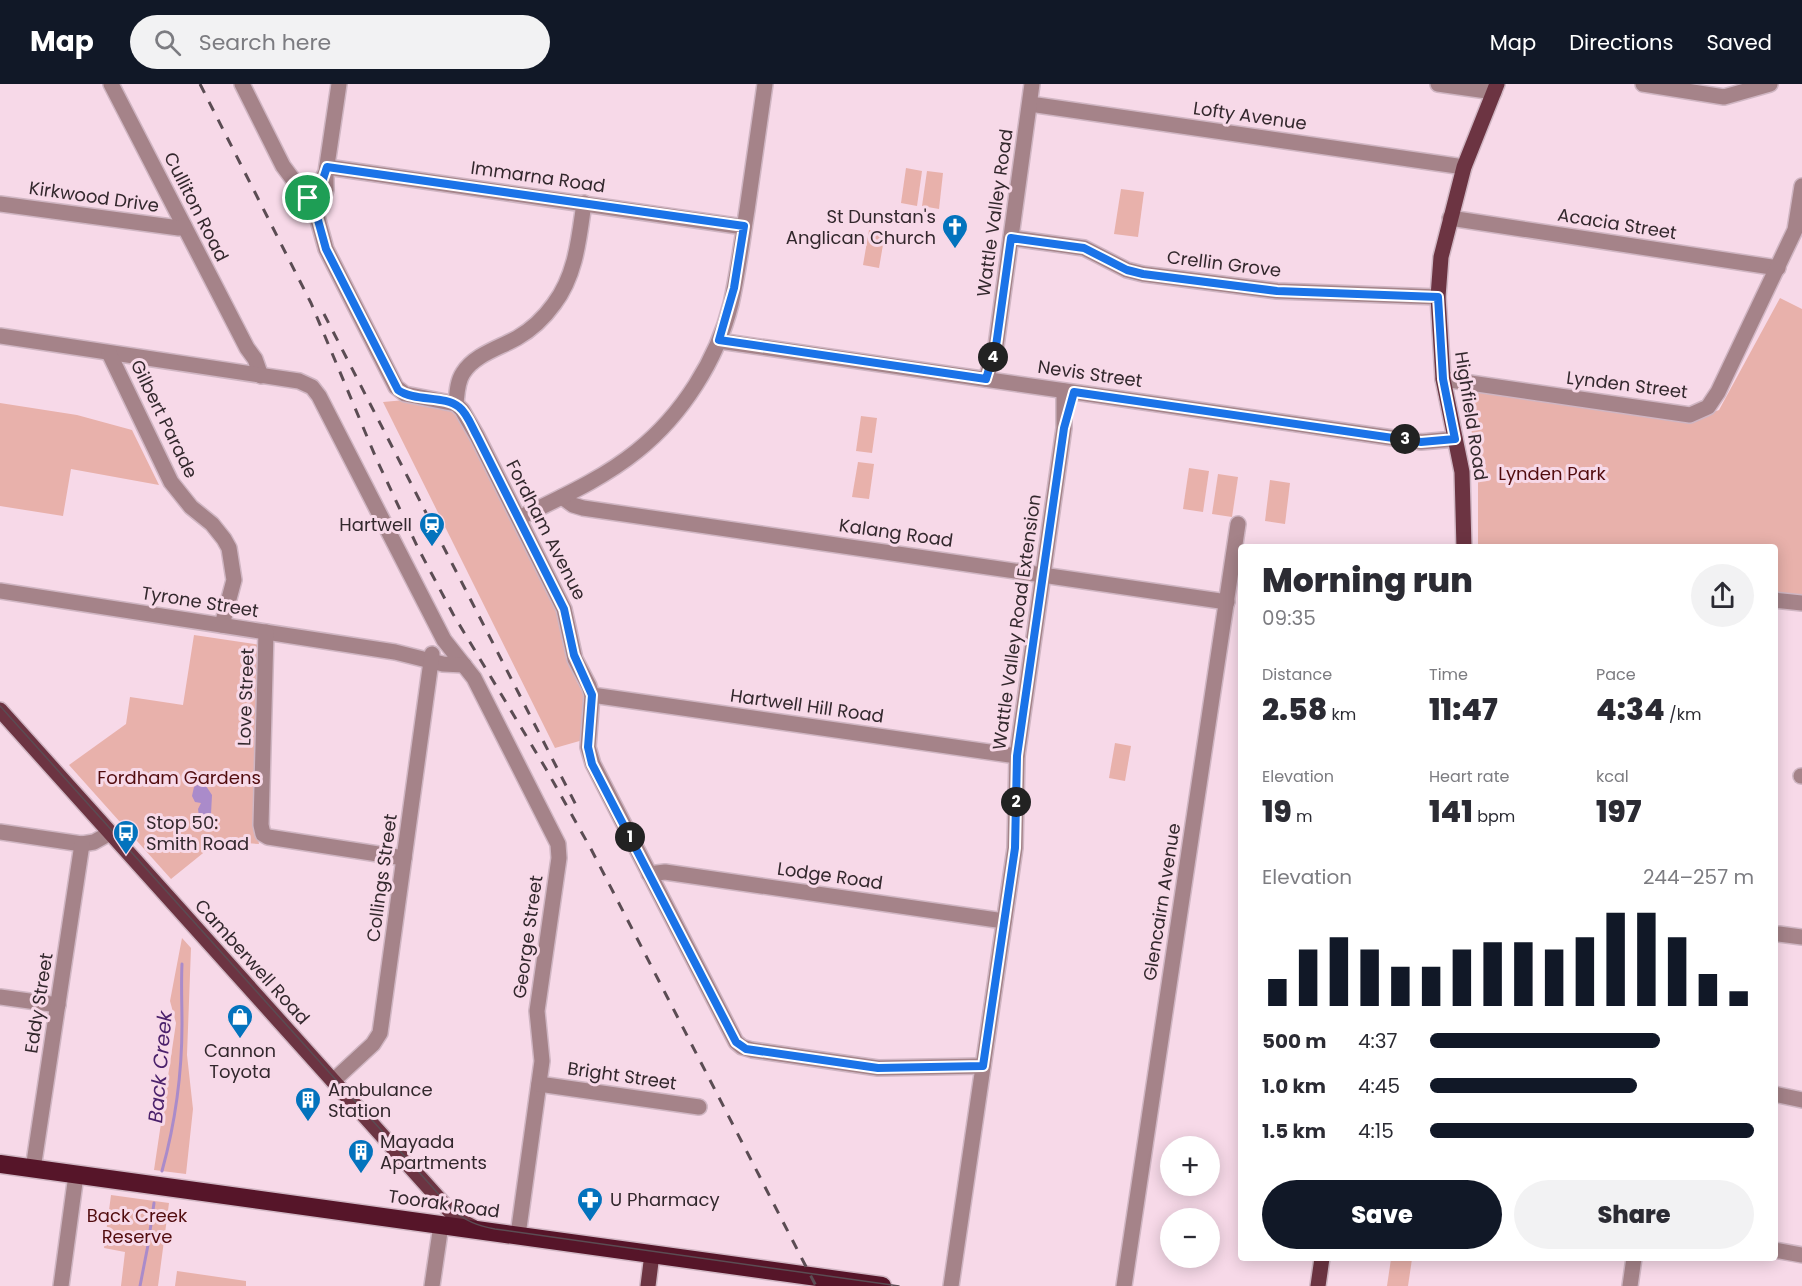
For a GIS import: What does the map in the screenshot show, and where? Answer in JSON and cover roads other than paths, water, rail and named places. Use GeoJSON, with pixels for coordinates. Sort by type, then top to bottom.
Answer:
{"type":"FeatureCollection","features":[{"type":"Feature","properties":{"kind":"highway","name":"Toorak Road"},"geometry":{"type":"LineString","coordinates":[[0,1164],[882,1286]]}},
{"type":"Feature","properties":{"kind":"main road","name":"Highfield Road"},"geometry":{"type":"LineString","coordinates":[[1464,544],[1462,472],[1443,379],[1438,297],[1441,257],[1464,167],[1496,88]]}},
{"type":"Feature","properties":{"kind":"main road","name":"Camberwell Road"},"geometry":{"type":"LineString","coordinates":[[0,710],[434,1194],[457,1218],[469,1226],[483,1230]]}},
{"type":"Feature","properties":{"kind":"main road"},"geometry":{"type":"LineString","coordinates":[[416,1221],[426,1219],[433,1214],[434,1194]]}},
{"type":"Feature","properties":{"kind":"main road"},"geometry":{"type":"LineString","coordinates":[[648,1286],[652,1254]]}},
{"type":"Feature","properties":{"kind":"main road"},"geometry":{"type":"LineString","coordinates":[[1318,1286],[1322,1261]]}},
{"type":"Feature","properties":{"kind":"street","name":"Culliton Road"},"geometry":{"type":"LineString","coordinates":[[111,84],[247,348],[256,375]]}},
{"type":"Feature","properties":{"kind":"street"},"geometry":{"type":"LineString","coordinates":[[242,84],[283,166],[309,204],[326,249],[398,390],[410,395],[456,404],[460,379],[469,365],[526,332],[544,316],[559,298],[576,257],[584,203]]}},
{"type":"Feature","properties":{"kind":"street"},"geometry":{"type":"LineString","coordinates":[[309,204],[326,170],[339,84]]}},
{"type":"Feature","properties":{"kind":"street"},"geometry":{"type":"LineString","coordinates":[[519,518],[614,468],[657,433],[686,399],[719,340],[734,288],[765,84]]}},
{"type":"Feature","properties":{"kind":"street","name":"Wattle Valley Road"},"geometry":{"type":"LineString","coordinates":[[992,380],[1032,84]]}},
{"type":"Feature","properties":{"kind":"street"},"geometry":{"type":"LineString","coordinates":[[1438,84],[1496,88]]}},
{"type":"Feature","properties":{"kind":"street"},"geometry":{"type":"LineString","coordinates":[[1643,84],[1661,85],[1724,97],[1770,84]]}},
{"type":"Feature","properties":{"kind":"street","name":"Lofty Avenue"},"geometry":{"type":"LineString","coordinates":[[1030,104],[1464,167]]}},
{"type":"Feature","properties":{"kind":"street","name":"Immarna Road"},"geometry":{"type":"LineString","coordinates":[[326,170],[744,226]]}},
{"type":"Feature","properties":{"kind":"street","name":"Lynden Street"},"geometry":{"type":"LineString","coordinates":[[1443,379],[1690,415],[1708,407],[1718,392],[1795,230],[1802,186]]}},
{"type":"Feature","properties":{"kind":"street","name":"Kirkwood Drive"},"geometry":{"type":"LineString","coordinates":[[0,204],[178,228],[184,226]]}},
{"type":"Feature","properties":{"kind":"street","name":"Acacia Street"},"geometry":{"type":"LineString","coordinates":[[1450,218],[1778,268]]}},
{"type":"Feature","properties":{"kind":"street","name":"Crellin Grove"},"geometry":{"type":"LineString","coordinates":[[1011,238],[1084,248],[1127,270],[1143,274],[1269,291],[1438,297]]}},
{"type":"Feature","properties":{"kind":"street","name":"George Street"},"geometry":{"type":"LineString","coordinates":[[0,336],[304,382],[315,390],[436,651],[464,665],[474,678],[558,847],[558,866],[537,1017],[542,1055],[518,1235]]}},
{"type":"Feature","properties":{"kind":"street","name":"Nevis Street"},"geometry":{"type":"LineString","coordinates":[[719,340],[1421,442],[1455,439]]}},
{"type":"Feature","properties":{"kind":"street","name":"Gilbert Parade"},"geometry":{"type":"LineString","coordinates":[[109,353],[171,482],[190,507],[212,524],[229,548],[234,580],[222,625]]}},
{"type":"Feature","properties":{"kind":"street","name":"Wattle Valley Road Extension"},"geometry":{"type":"LineString","coordinates":[[951,1286],[1016,839],[1017,756],[1069,391]]}},
{"type":"Feature","properties":{"kind":"street","name":"Fordham Avenue"},"geometry":{"type":"LineString","coordinates":[[456,404],[465,413],[564,609],[574,655],[592,695],[588,747],[590,758],[736,1042],[741,1047],[878,1068],[983,1066]]}},
{"type":"Feature","properties":{"kind":"street","name":"Kalang Road"},"geometry":{"type":"LineString","coordinates":[[562,497],[573,505],[583,508],[1227,602]]}},
{"type":"Feature","properties":{"kind":"street","name":"Glencairn Avenue"},"geometry":{"type":"LineString","coordinates":[[1125,1286],[1238,524]]}},
{"type":"Feature","properties":{"kind":"street","name":"Tyrone Street"},"geometry":{"type":"LineString","coordinates":[[0,591],[395,652],[436,651],[464,665]]}},
{"type":"Feature","properties":{"kind":"street"},"geometry":{"type":"LineString","coordinates":[[1778,600],[1802,603]]}},
{"type":"Feature","properties":{"kind":"street","name":"Love Street"},"geometry":{"type":"LineString","coordinates":[[266,632],[261,825],[263,834],[272,838],[404,858]]}},
{"type":"Feature","properties":{"kind":"street","name":"Collings Street"},"geometry":{"type":"LineString","coordinates":[[333,1081],[379,1036],[436,651]]}},
{"type":"Feature","properties":{"kind":"street","name":"Hartwell Hill Road"},"geometry":{"type":"LineString","coordinates":[[592,695],[1017,756]]}},
{"type":"Feature","properties":{"kind":"street"},"geometry":{"type":"LineString","coordinates":[[0,832],[82,844],[94,842],[110,833]]}},
{"type":"Feature","properties":{"kind":"street","name":"Eddy Street"},"geometry":{"type":"LineString","coordinates":[[33,1169],[82,844]]}},
{"type":"Feature","properties":{"kind":"street","name":"Lodge Road"},"geometry":{"type":"LineString","coordinates":[[649,874],[664,872],[1004,921]]}},
{"type":"Feature","properties":{"kind":"street"},"geometry":{"type":"LineString","coordinates":[[1779,934],[1802,937]]}},
{"type":"Feature","properties":{"kind":"street"},"geometry":{"type":"LineString","coordinates":[[0,997],[58,1005]]}},
{"type":"Feature","properties":{"kind":"street","name":"Bright Street"},"geometry":{"type":"LineString","coordinates":[[539,1084],[699,1107]]}},
{"type":"Feature","properties":{"kind":"street"},"geometry":{"type":"LineString","coordinates":[[1778,1095],[1802,1100]]}},
{"type":"Feature","properties":{"kind":"street"},"geometry":{"type":"LineString","coordinates":[[61,1286],[76,1175]]}},
{"type":"Feature","properties":{"kind":"street"},"geometry":{"type":"LineString","coordinates":[[432,1286],[441,1225]]}},
{"type":"Feature","properties":{"kind":"street"},"geometry":{"type":"LineString","coordinates":[[1778,1251],[1802,1255]]}},
{"type":"Feature","properties":{"kind":"street"},"geometry":{"type":"LineString","coordinates":[[1630,1286],[1634,1261]]}},
{"type":"Feature","properties":{"kind":"waterway","name":"Back Creek"},"geometry":{"type":"LineString","coordinates":[[162,1171],[171,1135],[179,1080],[182,1042],[182,964]]}},
{"type":"Feature","properties":{"kind":"waterway","name":"Back Creek"},"geometry":{"type":"LineString","coordinates":[[140,1286],[154,1203]]}},
{"type":"Feature","properties":{"kind":"tram line"},"geometry":{"type":"LineString","coordinates":[[0,706],[452,1209],[462,1217],[477,1225],[495,1229],[899,1286]]}},
{"type":"Feature","properties":{"kind":"railway"},"geometry":{"type":"LineString","coordinates":[[200,84],[311,303],[376,458],[418,548],[453,614],[591,849],[816,1286]]}},
{"type":"Feature","properties":{"kind":"railway"},"geometry":{"type":"LineString","coordinates":[[324,314],[576,805]]}},
{"type":"Feature","properties":{"kind":"place","name":"St Dunstan's Anglican Church"},"geometry":{"type":"Point","coordinates":[955,250]}},
{"type":"Feature","properties":{"kind":"place","name":"Hartwell"},"geometry":{"type":"Point","coordinates":[432,548]}},
{"type":"Feature","properties":{"kind":"place","name":"Stop 50: Smith Road"},"geometry":{"type":"Point","coordinates":[126,856]}},
{"type":"Feature","properties":{"kind":"place","name":"Cannon Toyota"},"geometry":{"type":"Point","coordinates":[240,1040]}},
{"type":"Feature","properties":{"kind":"place","name":"Ambulance Station"},"geometry":{"type":"Point","coordinates":[308,1123]}},
{"type":"Feature","properties":{"kind":"place","name":"Mayada Apartments"},"geometry":{"type":"Point","coordinates":[361,1175]}},
{"type":"Feature","properties":{"kind":"place","name":"U Pharmacy"},"geometry":{"type":"Point","coordinates":[590,1223]}},
{"type":"Feature","properties":{"kind":"park label","name":"Lynden Park"},"geometry":{"type":"Point","coordinates":[1552,474]}},
{"type":"Feature","properties":{"kind":"park label","name":"Fordham Gardens"},"geometry":{"type":"Point","coordinates":[179,778]}},
{"type":"Feature","properties":{"kind":"park label","name":"Back Creek Reserve"},"geometry":{"type":"Point","coordinates":[137,1226]}}]}
